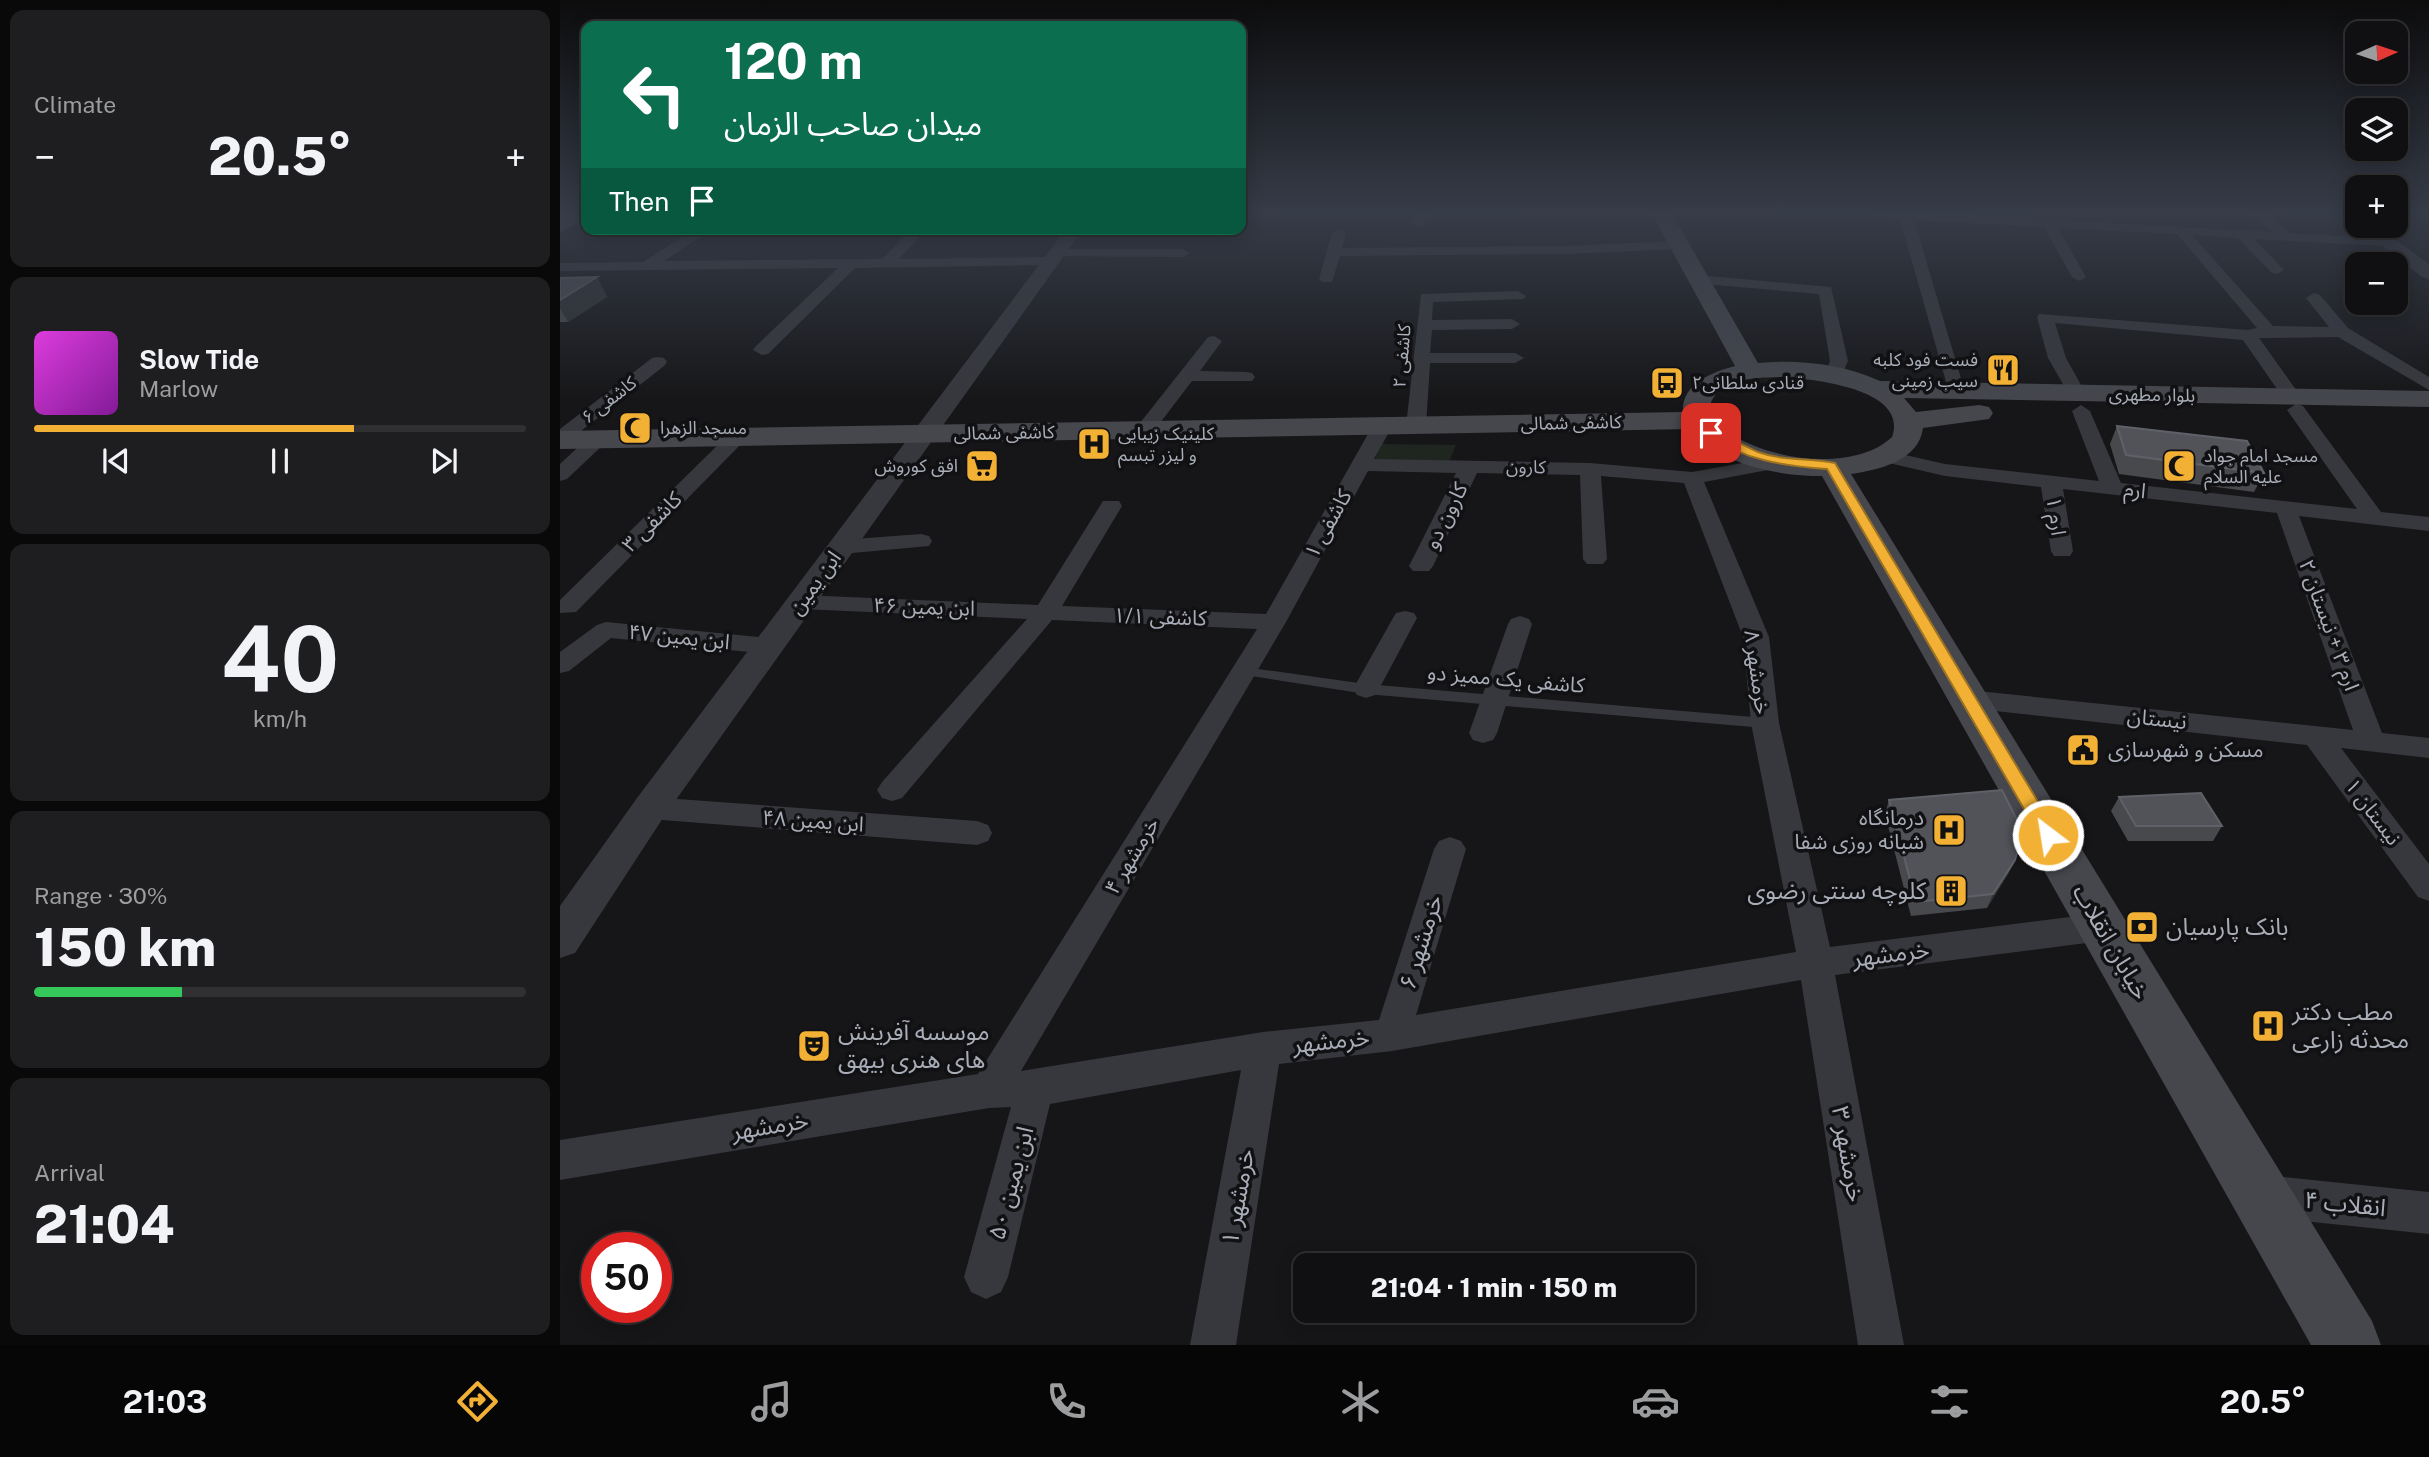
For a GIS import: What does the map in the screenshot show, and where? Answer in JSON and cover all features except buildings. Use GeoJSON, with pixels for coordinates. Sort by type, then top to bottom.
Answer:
{"type":"FeatureCollection","features":[{"type":"Feature","properties":{"kind":"main road"},"geometry":{"type":"LineString","coordinates":[[1695,277],[1750,371]]}},
{"type":"Feature","properties":{"kind":"main road"},"geometry":{"type":"LineString","coordinates":[[1796,370],[1834,375],[1875,389],[1897,404],[1908,421],[1908,434],[1900,446],[1868,461],[1831,466],[1782,462],[1729,445],[1711,433],[1700,420],[1696,407],[1700,395],[1711,384],[1750,371],[1796,370]]}},
{"type":"Feature","properties":{"kind":"main road","name":"بلوار مطهری"},"geometry":{"type":"LineString","coordinates":[[1875,389],[2079,403],[2295,404],[2429,410]]}},
{"type":"Feature","properties":{"kind":"main road","name":"بلوار مطهری"},"geometry":{"type":"LineString","coordinates":[[2295,404],[2429,398]]}},
{"type":"Feature","properties":{"kind":"main road","name":"بلوار مطهری"},"geometry":{"type":"LineString","coordinates":[[1908,421],[2079,403]]}},
{"type":"Feature","properties":{"kind":"main road","name":"کاشفی شمالی"},"geometry":{"type":"LineString","coordinates":[[560,439],[1143,432],[1700,420]]}},
{"type":"Feature","properties":{"kind":"main road","name":"خیابان انقلاب"},"geometry":{"type":"LineString","coordinates":[[1831,466],[2348,1345]]}},
{"type":"Feature","properties":{"kind":"street"},"geometry":{"type":"LineString","coordinates":[[762,350],[838,277]]}},
{"type":"Feature","properties":{"kind":"street","name":"ابن یمین"},"geometry":{"type":"LineString","coordinates":[[560,940],[650,808],[1040,277]]}},
{"type":"Feature","properties":{"kind":"street"},"geometry":{"type":"LineString","coordinates":[[1923,277],[1956,393]]}},
{"type":"Feature","properties":{"kind":"street"},"geometry":{"type":"LineString","coordinates":[[2221,277],[2268,331]]}},
{"type":"Feature","properties":{"kind":"street"},"geometry":{"type":"LineString","coordinates":[[1697,280],[1826,290],[1839,361],[1834,375]]}},
{"type":"Feature","properties":{"kind":"street","name":"کاشفی ۲"},"geometry":{"type":"LineString","coordinates":[[1416,426],[1426,297],[1518,296]]}},
{"type":"Feature","properties":{"kind":"street"},"geometry":{"type":"LineString","coordinates":[[2314,298],[2342,332],[2429,385]]}},
{"type":"Feature","properties":{"kind":"street"},"geometry":{"type":"LineString","coordinates":[[2112,488],[2079,403],[2057,358],[2045,317],[2091,315],[2248,335],[2268,331],[2342,332]]}},
{"type":"Feature","properties":{"kind":"street"},"geometry":{"type":"LineString","coordinates":[[1424,325],[1512,324]]}},
{"type":"Feature","properties":{"kind":"street"},"geometry":{"type":"LineString","coordinates":[[2248,335],[2373,516]]}},
{"type":"Feature","properties":{"kind":"street"},"geometry":{"type":"LineString","coordinates":[[1143,432],[1214,341]]}},
{"type":"Feature","properties":{"kind":"street"},"geometry":{"type":"LineString","coordinates":[[1422,358],[1515,358]]}},
{"type":"Feature","properties":{"kind":"street","name":"کاشفی ۶"},"geometry":{"type":"LineString","coordinates":[[560,439],[658,362]]}},
{"type":"Feature","properties":{"kind":"street"},"geometry":{"type":"LineString","coordinates":[[1186,376],[1245,377]]}},
{"type":"Feature","properties":{"kind":"street","name":"کاشفی ۱"},"geometry":{"type":"LineString","coordinates":[[1274,621],[1382,426]]}},
{"type":"Feature","properties":{"kind":"street","name":"کاشفی ۳"},"geometry":{"type":"LineString","coordinates":[[567,607],[737,436]]}},
{"type":"Feature","properties":{"kind":"street"},"geometry":{"type":"LineString","coordinates":[[560,475],[597,440]]}},
{"type":"Feature","properties":{"kind":"street","name":"ارم"},"geometry":{"type":"LineString","coordinates":[[1883,456],[1945,470],[2429,524]]}},
{"type":"Feature","properties":{"kind":"street"},"geometry":{"type":"LineString","coordinates":[[1692,478],[1782,462]]}},
{"type":"Feature","properties":{"kind":"street","name":"کارون"},"geometry":{"type":"LineString","coordinates":[[1360,465],[1590,469],[1692,478]]}},
{"type":"Feature","properties":{"kind":"street","name":"کارون دو"},"geometry":{"type":"LineString","coordinates":[[1421,566],[1471,466]]}},
{"type":"Feature","properties":{"kind":"street"},"geometry":{"type":"LineString","coordinates":[[1590,469],[1595,559]]}},
{"type":"Feature","properties":{"kind":"street","name":"خرمشهر ۸"},"geometry":{"type":"LineString","coordinates":[[1692,478],[1756,637],[1765,723],[1816,963]]}},
{"type":"Feature","properties":{"kind":"street","name":"ارم ۱"},"geometry":{"type":"LineString","coordinates":[[2051,481],[2062,551]]}},
{"type":"Feature","properties":{"kind":"street"},"geometry":{"type":"LineString","coordinates":[[892,790],[1046,612],[1111,506]]}},
{"type":"Feature","properties":{"kind":"street","name":"ارم ۳ + نیستان ۲"},"geometry":{"type":"LineString","coordinates":[[2286,509],[2371,742]]}},
{"type":"Feature","properties":{"kind":"street"},"geometry":{"type":"LineString","coordinates":[[841,547],[921,541]]}},
{"type":"Feature","properties":{"kind":"street","name":"ابن یمین ۴۶"},"geometry":{"type":"LineString","coordinates":[[801,602],[1046,612]]}},
{"type":"Feature","properties":{"kind":"street","name":"کاشفی ۱/۱"},"geometry":{"type":"LineString","coordinates":[[1046,612],[1274,621]]}},
{"type":"Feature","properties":{"kind":"street"},"geometry":{"type":"LineString","coordinates":[[1366,688],[1405,618]]}},
{"type":"Feature","properties":{"kind":"street","name":"خرمشهر ۴"},"geometry":{"type":"LineString","coordinates":[[989,1090],[1274,621]]}},
{"type":"Feature","properties":{"kind":"street"},"geometry":{"type":"LineString","coordinates":[[1483,733],[1497,700],[1520,624]]}},
{"type":"Feature","properties":{"kind":"street","name":"ابن یمین ۴۷"},"geometry":{"type":"LineString","coordinates":[[560,664],[606,630],[768,646]]}},
{"type":"Feature","properties":{"kind":"street","name":"نیستان"},"geometry":{"type":"LineString","coordinates":[[1968,699],[2429,748]]}},
{"type":"Feature","properties":{"kind":"street","name":"نیستان ۱"},"geometry":{"type":"LineString","coordinates":[[2316,736],[2429,888]]}},
{"type":"Feature","properties":{"kind":"street","name":"ابن یمین ۴۸"},"geometry":{"type":"LineString","coordinates":[[650,808],[977,833]]}},
{"type":"Feature","properties":{"kind":"street","name":"خرمشهر ۶"},"geometry":{"type":"LineString","coordinates":[[1392,1035],[1450,849]]}},
{"type":"Feature","properties":{"kind":"street","name":"خرمشهر"},"geometry":{"type":"LineString","coordinates":[[560,1160],[989,1090],[1035,1089],[1263,1049],[1392,1035],[1816,963],[2102,927]]}},
{"type":"Feature","properties":{"kind":"street","name":"خرمشهر ۳"},"geometry":{"type":"LineString","coordinates":[[1816,963],[1881,1345]]}},
{"type":"Feature","properties":{"kind":"street","name":"خرمشهر ۱"},"geometry":{"type":"LineString","coordinates":[[1213,1345],[1263,1049]]}},
{"type":"Feature","properties":{"kind":"street","name":"ابن یمین ۵۰"},"geometry":{"type":"LineString","coordinates":[[986,1277],[1035,1089]]}},
{"type":"Feature","properties":{"kind":"street","name":"انقلاب ۴"},"geometry":{"type":"LineString","coordinates":[[2260,1195],[2429,1213]]}},
{"type":"Feature","properties":{"kind":"lane","name":"کاشفی یک ممیز دو"},"geometry":{"type":"LineString","coordinates":[[1244,671],[1366,688],[1765,723]]}},
{"type":"Feature","properties":{"kind":"shaded area"},"geometry":{"type":"Polygon","coordinates":[[[1382,444],[1456,445],[1449,462],[1373,463],[1382,444]]]}},
{"type":"Feature","properties":{"kind":"place","name":"فست فود کلبه سیب زمینی"},"geometry":{"type":"Point","coordinates":[2003,370]}},
{"type":"Feature","properties":{"kind":"place","name":"قنادی سلطانی۲"},"geometry":{"type":"Point","coordinates":[1667,383]}},
{"type":"Feature","properties":{"kind":"place","name":"مسجد الزهرا"},"geometry":{"type":"Point","coordinates":[635,428]}},
{"type":"Feature","properties":{"kind":"place","name":"کلینیک زیبایی و لیزر تبسم"},"geometry":{"type":"Point","coordinates":[1094,444]}},
{"type":"Feature","properties":{"kind":"place","name":"افق کوروش"},"geometry":{"type":"Point","coordinates":[982,466]}},
{"type":"Feature","properties":{"kind":"place","name":"مسجد امام جواد علیه السلام"},"geometry":{"type":"Point","coordinates":[2179,466]}},
{"type":"Feature","properties":{"kind":"place","name":"مسکن و شهرسازی"},"geometry":{"type":"Point","coordinates":[2083,750]}},
{"type":"Feature","properties":{"kind":"place","name":"درمانگاه شبانه روزی شفا"},"geometry":{"type":"Point","coordinates":[1949,830]}},
{"type":"Feature","properties":{"kind":"place","name":"کلوچه سنتی رضوی"},"geometry":{"type":"Point","coordinates":[1951,891]}},
{"type":"Feature","properties":{"kind":"place","name":"بانک پارسیان"},"geometry":{"type":"Point","coordinates":[2142,927]}},
{"type":"Feature","properties":{"kind":"place","name":"مطب دکتر محدثه زارعی"},"geometry":{"type":"Point","coordinates":[2268,1026]}},
{"type":"Feature","properties":{"kind":"place","name":"موسسه آفرینش های هنری بیهق"},"geometry":{"type":"Point","coordinates":[814,1046]}},
{"type":"Feature","properties":{"kind":"route"},"geometry":{"type":"LineString","coordinates":[[1711,433],[1729,445],[1754,455],[1782,462],[1831,466],[2048,835]]}}]}
